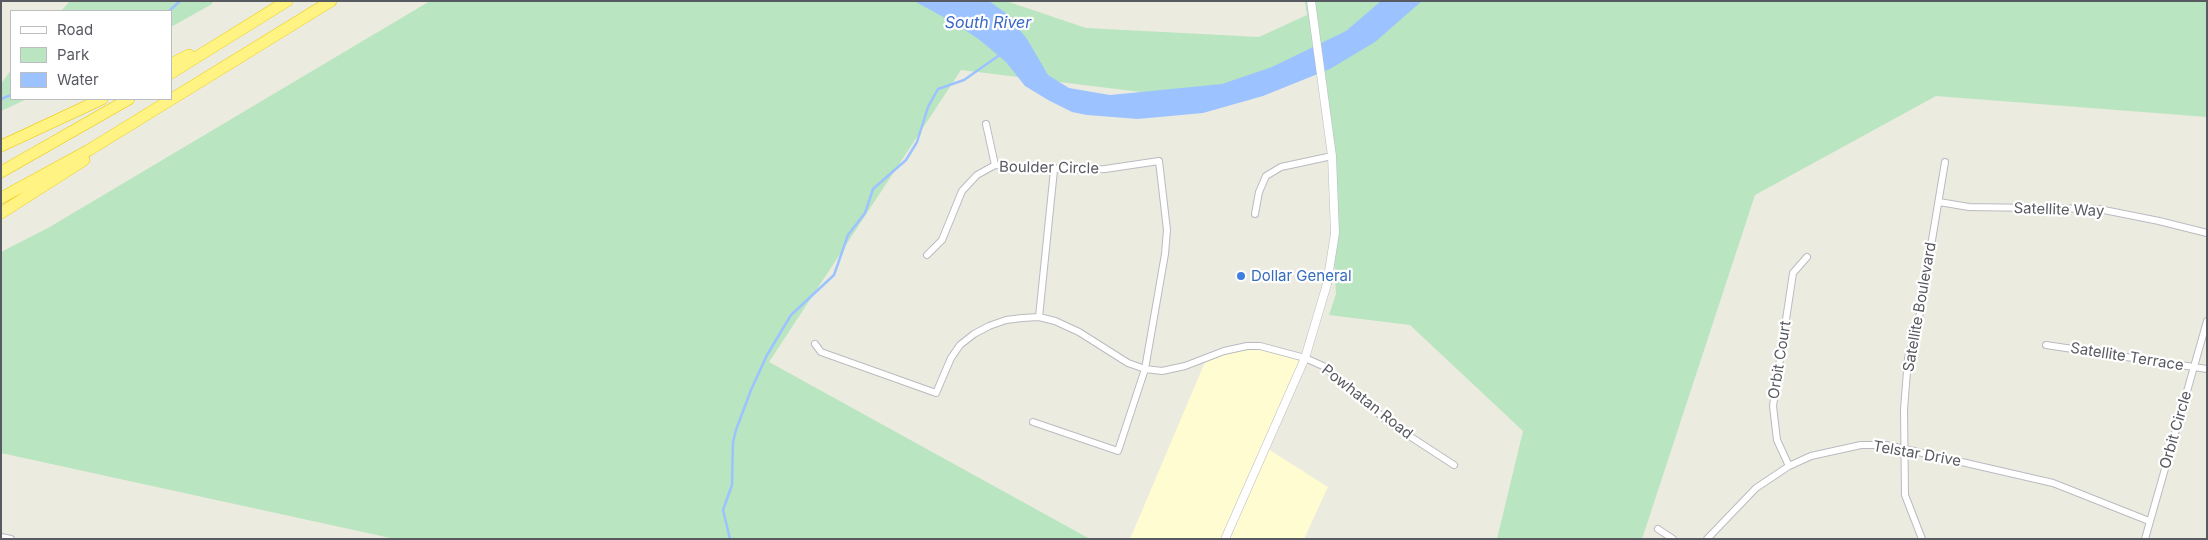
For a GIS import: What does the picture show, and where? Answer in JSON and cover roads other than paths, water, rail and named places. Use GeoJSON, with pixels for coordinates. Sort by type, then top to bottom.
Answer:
{"type":"FeatureCollection","features":[{"type":"Feature","properties":{"kind":"highway"},"geometry":{"type":"LineString","coordinates":[[172,72],[287,1]]}},
{"type":"Feature","properties":{"kind":"highway"},"geometry":{"type":"LineString","coordinates":[[172,99],[330,1]]}},
{"type":"Feature","properties":{"kind":"highway"},"geometry":{"type":"LineString","coordinates":[[172,64],[251,24]]}},
{"type":"Feature","properties":{"kind":"highway"},"geometry":{"type":"LineString","coordinates":[[1,146],[100,100]]}},
{"type":"Feature","properties":{"kind":"highway"},"geometry":{"type":"LineString","coordinates":[[1,172],[127,100]]}},
{"type":"Feature","properties":{"kind":"highway"},"geometry":{"type":"LineString","coordinates":[[1,198],[90,150],[170,100]]}},
{"type":"Feature","properties":{"kind":"highway"},"geometry":{"type":"LineString","coordinates":[[1,214],[65,174],[167,102]]}},
{"type":"Feature","properties":{"kind":"street"},"geometry":{"type":"LineString","coordinates":[[1225,539],[1305,358],[1327,284],[1335,233],[1332,156],[1311,1]]}},
{"type":"Feature","properties":{"kind":"street"},"geometry":{"type":"LineString","coordinates":[[986,124],[995,165]]}},
{"type":"Feature","properties":{"kind":"street"},"geometry":{"type":"LineString","coordinates":[[1254,214],[1259,192],[1266,176],[1281,167],[1332,156]]}},
{"type":"Feature","properties":{"kind":"street","name":"Boulder Circle"},"geometry":{"type":"LineString","coordinates":[[927,255],[942,240],[962,191],[977,175],[995,165],[1054,170],[1105,169],[1158,161],[1167,230],[1165,254],[1145,369]]}},
{"type":"Feature","properties":{"kind":"street","name":"Satellite Boulevard"},"geometry":{"type":"LineString","coordinates":[[1922,539],[1905,495],[1904,410],[1908,358],[1919,318],[1945,162]]}},
{"type":"Feature","properties":{"kind":"street"},"geometry":{"type":"LineString","coordinates":[[1039,317],[1054,170]]}},
{"type":"Feature","properties":{"kind":"street","name":"Satellite Way"},"geometry":{"type":"LineString","coordinates":[[1939,202],[1969,207],[2069,207],[2099,210],[2159,220],[2207,233]]}},
{"type":"Feature","properties":{"kind":"street","name":"Orbit Court"},"geometry":{"type":"LineString","coordinates":[[1789,466],[1777,440],[1773,406],[1794,273],[1806,257]]}},
{"type":"Feature","properties":{"kind":"street"},"geometry":{"type":"LineString","coordinates":[[815,344],[821,352],[936,393],[951,358],[960,345],[974,334],[1006,320],[1039,317],[1055,321],[1079,332],[1128,364],[1145,369],[1118,451],[1034,422]]}},
{"type":"Feature","properties":{"kind":"street","name":"Orbit Circle"},"geometry":{"type":"LineString","coordinates":[[2145,539],[2207,321]]}},
{"type":"Feature","properties":{"kind":"street","name":"Satellite Terrace"},"geometry":{"type":"LineString","coordinates":[[2046,345],[2207,369]]}},
{"type":"Feature","properties":{"kind":"street","name":"Powhatan Road"},"geometry":{"type":"LineString","coordinates":[[1145,369],[1162,371],[1185,366],[1224,350],[1247,346],[1260,346],[1305,358],[1323,366],[1391,424],[1454,465]]}},
{"type":"Feature","properties":{"kind":"street","name":"Telstar Drive"},"geometry":{"type":"LineString","coordinates":[[1707,539],[1756,488],[1789,466],[1811,456],[1861,445],[1886,445],[2053,483],[2149,521]]}},
{"type":"Feature","properties":{"kind":"street"},"geometry":{"type":"LineString","coordinates":[[1658,529],[1673,539]]}},
{"type":"Feature","properties":{"kind":"street"},"geometry":{"type":"LineString","coordinates":[[1,537],[11,539]]}},
{"type":"Feature","properties":{"kind":"water","name":"South River"},"geometry":{"type":"Polygon","coordinates":[[[914,1],[989,1],[1007,14],[1027,39],[1048,75],[1069,88],[1110,95],[1222,84],[1272,67],[1346,31],[1381,1],[1422,1],[1375,42],[1330,69],[1263,96],[1203,113],[1138,119],[1072,112],[1048,100],[1025,86],[1006,62],[981,41],[958,25],[914,1]]]}},
{"type":"Feature","properties":{"kind":"waterway"},"geometry":{"type":"LineString","coordinates":[[170,10],[180,1]]}},
{"type":"Feature","properties":{"kind":"waterway"},"geometry":{"type":"LineString","coordinates":[[730,539],[723,510],[732,485],[733,442],[751,390],[767,355],[791,315],[834,275],[848,235],[865,213],[873,189],[906,160],[917,142],[928,107],[938,89],[964,80],[1001,54]]}},
{"type":"Feature","properties":{"kind":"waterway"},"geometry":{"type":"LineString","coordinates":[[1,99],[10,95]]}},
{"type":"Feature","properties":{"kind":"place","name":"Dollar General"},"geometry":{"type":"Point","coordinates":[1241,276]}}]}
